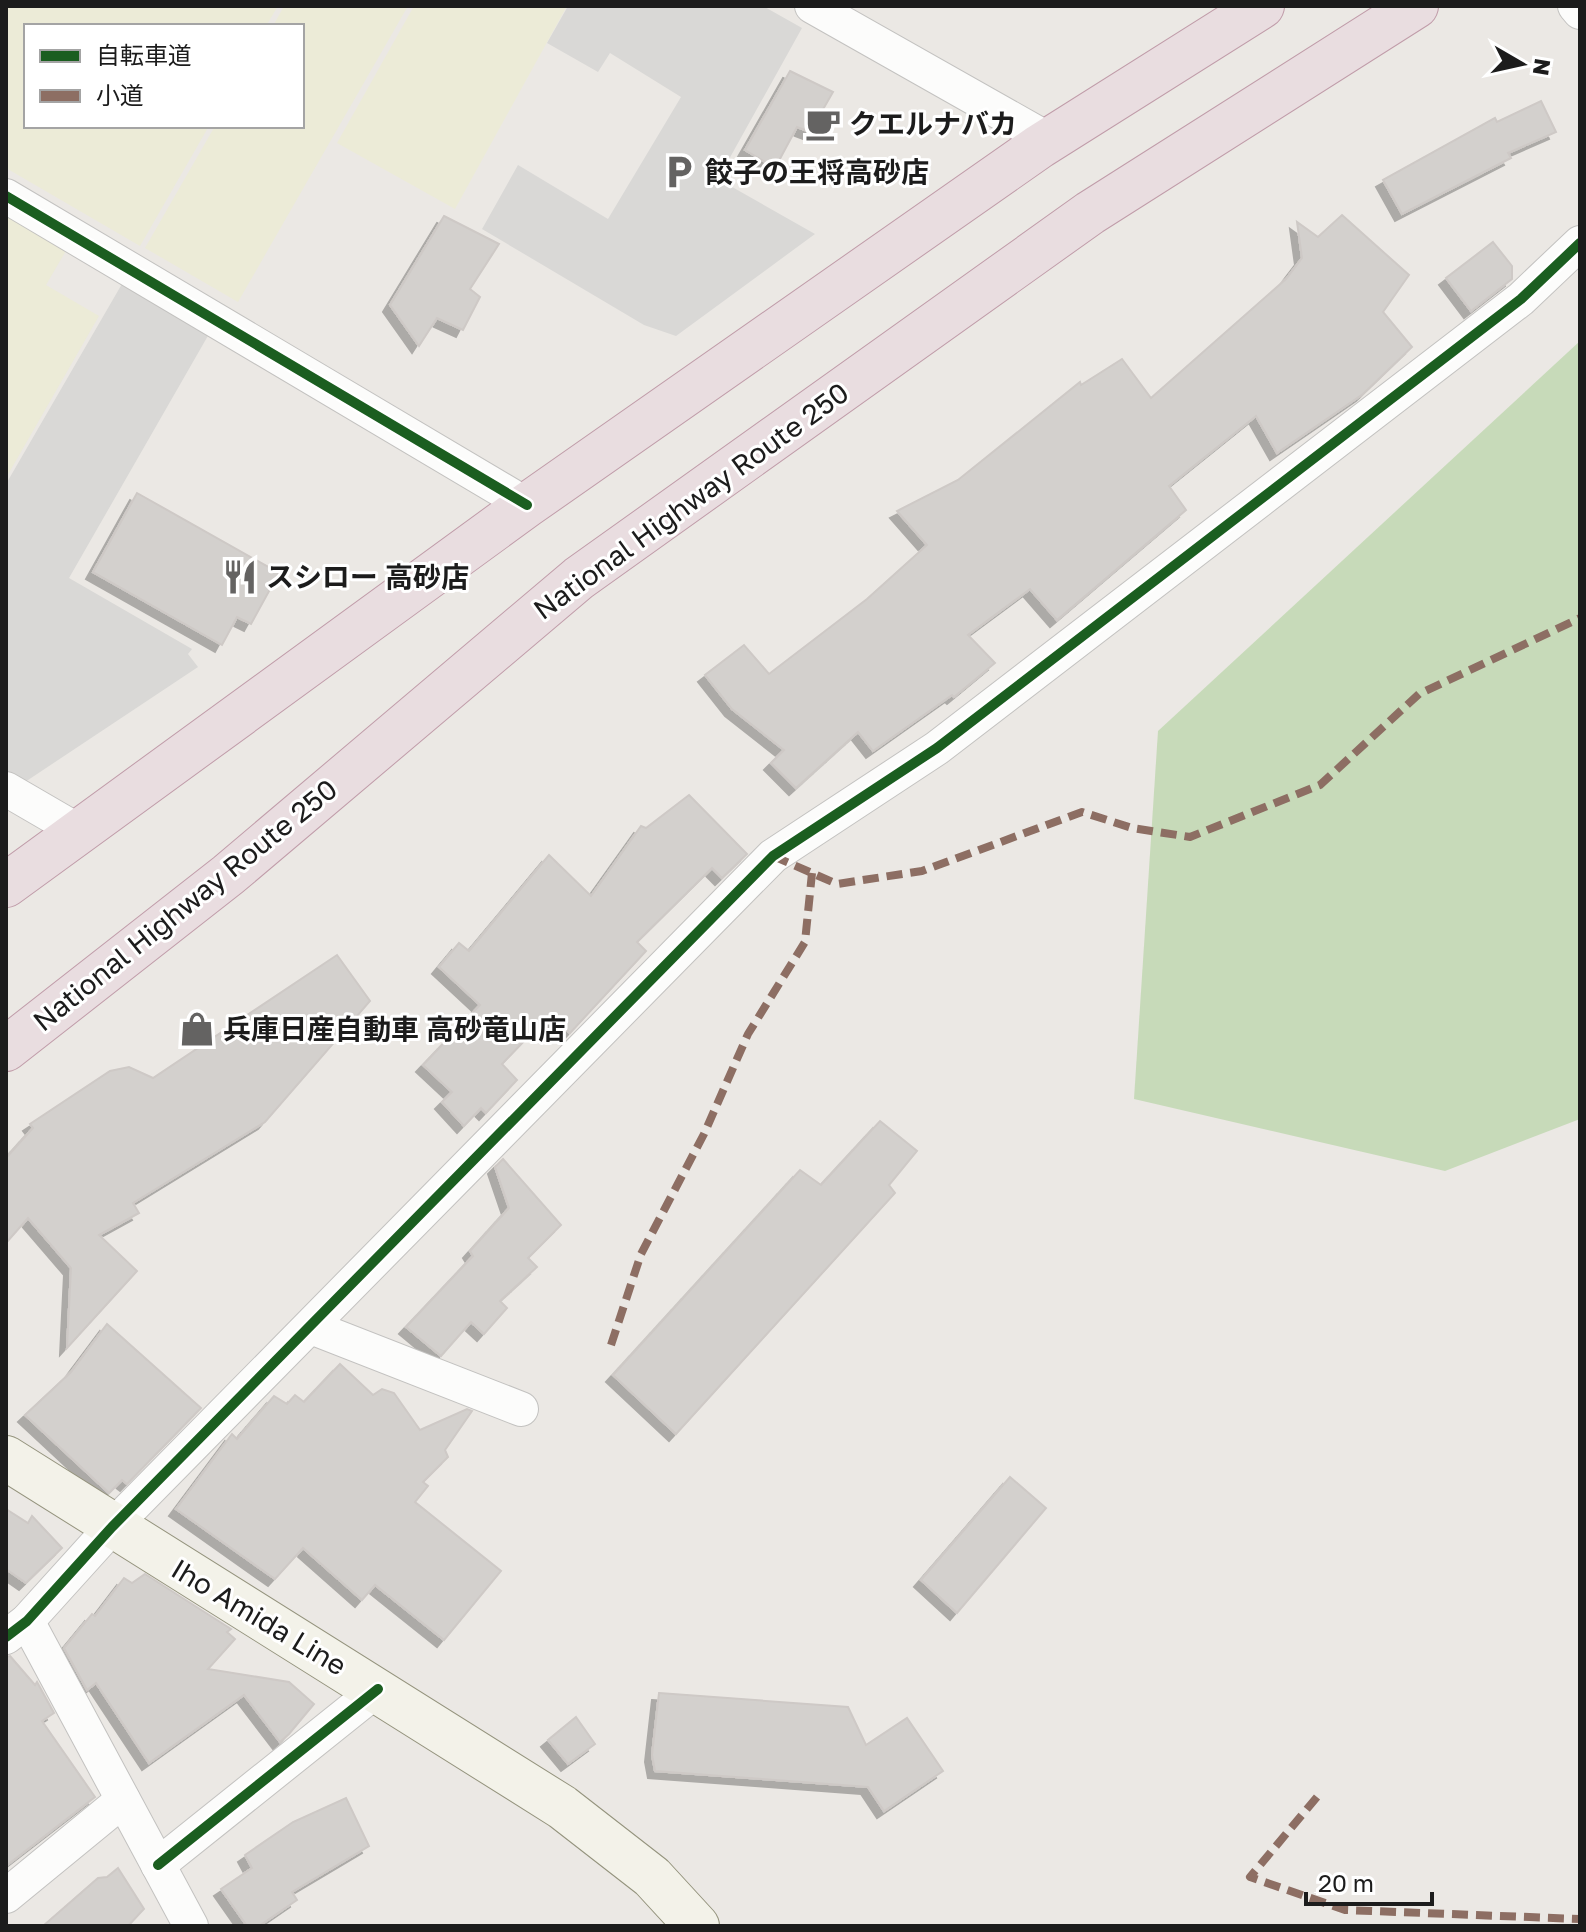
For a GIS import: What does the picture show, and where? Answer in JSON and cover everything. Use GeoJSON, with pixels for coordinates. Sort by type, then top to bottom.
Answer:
{"type":"FeatureCollection","features":[{"type":"Feature","properties":{"kind":"highway"},"geometry":{"type":"LineString","coordinates":[[6,885],[527,505],[1049,140],[1262,6]]}},
{"type":"Feature","properties":{"kind":"highway","name":"National Highway Route 250"},"geometry":{"type":"LineString","coordinates":[[6,1049],[228,875],[579,578],[1090,213],[1416,6]]}},
{"type":"Feature","properties":{"kind":"main road","name":"Iho Amida Line"},"geometry":{"type":"LineString","coordinates":[[6,1458],[562,1807],[652,1877],[697,1926]]}},
{"type":"Feature","properties":{"kind":"street"},"geometry":{"type":"LineString","coordinates":[[812,6],[1049,140]]}},
{"type":"Feature","properties":{"kind":"street"},"geometry":{"type":"LineString","coordinates":[[1575,6],[1580,12]]}},
{"type":"Feature","properties":{"kind":"street"},"geometry":{"type":"LineString","coordinates":[[6,196],[527,505]]}},
{"type":"Feature","properties":{"kind":"street"},"geometry":{"type":"LineString","coordinates":[[191,1926],[123,1800],[16,1629],[112,1527],[773,856],[937,748],[1521,299],[1580,243]]}},
{"type":"Feature","properties":{"kind":"street"},"geometry":{"type":"LineString","coordinates":[[6,789],[80,832]]}},
{"type":"Feature","properties":{"kind":"street"},"geometry":{"type":"LineString","coordinates":[[311,1327],[521,1409]]}},
{"type":"Feature","properties":{"kind":"street"},"geometry":{"type":"LineString","coordinates":[[158,1865],[378,1689]]}},
{"type":"Feature","properties":{"kind":"street"},"geometry":{"type":"LineString","coordinates":[[6,1896],[123,1800]]}},
{"type":"Feature","properties":{"kind":"shaded area","name":"餃子の王将高砂店"},"geometry":{"type":"Polygon","coordinates":[[[568,6],[763,6],[802,28],[718,179],[815,234],[676,336],[644,325],[482,229],[518,165],[608,219],[681,97],[610,53],[598,72],[547,43],[568,6]]]}},
{"type":"Feature","properties":{"kind":"shaded area"},"geometry":{"type":"Polygon","coordinates":[[[126,277],[213,327],[69,578],[192,649],[188,654],[198,667],[19,786],[6,778],[6,484],[126,277]]]}},
{"type":"Feature","properties":{"kind":"green space"},"geometry":{"type":"Polygon","coordinates":[[[6,6],[278,6],[267,24],[24,24],[24,128],[208,128],[140,246],[6,168],[6,6]]]}},
{"type":"Feature","properties":{"kind":"green space"},"geometry":{"type":"Polygon","coordinates":[[[284,6],[408,6],[238,302],[145,248],[214,128],[304,128],[304,24],[274,24],[284,6]]]}},
{"type":"Feature","properties":{"kind":"green space"},"geometry":{"type":"Polygon","coordinates":[[[414,6],[567,6],[455,209],[337,143],[414,6]]]}},
{"type":"Feature","properties":{"kind":"green space"},"geometry":{"type":"Polygon","coordinates":[[[6,213],[67,249],[46,285],[99,316],[6,478],[6,213]]]}},
{"type":"Feature","properties":{"kind":"green space"},"geometry":{"type":"Polygon","coordinates":[[[1580,341],[1580,1119],[1445,1171],[1134,1099],[1158,731],[1580,341]]]}},
{"type":"Feature","properties":{"kind":"building"},"geometry":{"type":"Polygon","coordinates":[[[790,71],[833,92],[810,132],[797,127],[775,168],[745,150],[790,71]]]}},
{"type":"Feature","properties":{"kind":"building"},"geometry":{"type":"Polygon","coordinates":[[[1541,101],[1556,132],[1508,153],[1511,158],[1402,214],[1383,180],[1495,118],[1497,122],[1541,101]]]}},
{"type":"Feature","properties":{"kind":"building"},"geometry":{"type":"Polygon","coordinates":[[[1342,215],[1409,275],[1383,312],[1412,347],[1363,394],[1277,453],[1256,416],[1169,486],[1186,510],[1057,620],[1030,589],[968,635],[995,663],[954,697],[952,695],[873,751],[858,732],[796,788],[771,763],[784,750],[732,709],[705,675],[744,645],[769,674],[867,599],[927,545],[897,511],[958,480],[1080,382],[1081,385],[1122,359],[1151,398],[1286,279],[1302,258],[1297,222],[1318,237],[1342,215]]]}},
{"type":"Feature","properties":{"kind":"building"},"geometry":{"type":"Polygon","coordinates":[[[444,216],[499,244],[470,289],[480,297],[463,330],[437,318],[419,346],[390,305],[444,216]]]}},
{"type":"Feature","properties":{"kind":"building"},"geometry":{"type":"Polygon","coordinates":[[[1493,242],[1512,266],[1512,279],[1471,311],[1446,278],[1493,242]]]}},
{"type":"Feature","properties":{"kind":"building"},"geometry":{"type":"Polygon","coordinates":[[[137,493],[279,573],[251,624],[237,617],[222,645],[93,572],[137,493]]]}},
{"type":"Feature","properties":{"kind":"building"},"geometry":{"type":"Polygon","coordinates":[[[689,795],[747,854],[722,878],[712,868],[637,942],[646,951],[570,1033],[549,1015],[502,1064],[517,1080],[486,1113],[481,1108],[464,1126],[442,1102],[452,1092],[423,1065],[480,1005],[439,967],[459,943],[469,951],[549,855],[591,896],[641,826],[646,828],[689,795]]]}},
{"type":"Feature","properties":{"kind":"building"},"geometry":{"type":"Polygon","coordinates":[[[337,955],[370,1001],[265,1122],[133,1203],[139,1213],[99,1235],[137,1271],[67,1348],[71,1268],[28,1218],[6,1243],[6,1158],[33,1128],[30,1124],[110,1071],[129,1067],[153,1078],[337,955]]]}},
{"type":"Feature","properties":{"kind":"building"},"geometry":{"type":"Polygon","coordinates":[[[880,1121],[917,1151],[889,1185],[895,1193],[676,1434],[613,1375],[800,1170],[821,1185],[880,1121]]]}},
{"type":"Feature","properties":{"kind":"building"},"geometry":{"type":"Polygon","coordinates":[[[503,1159],[561,1225],[528,1258],[537,1267],[500,1301],[507,1308],[484,1334],[471,1322],[441,1356],[406,1327],[473,1256],[470,1251],[509,1208],[495,1167],[503,1159]]]}},
{"type":"Feature","properties":{"kind":"building"},"geometry":{"type":"Polygon","coordinates":[[[107,1324],[201,1408],[127,1484],[122,1480],[109,1493],[25,1415],[71,1372],[107,1324]]]}},
{"type":"Feature","properties":{"kind":"building"},"geometry":{"type":"Polygon","coordinates":[[[340,1364],[373,1395],[382,1389],[394,1393],[420,1430],[467,1409],[472,1411],[445,1450],[448,1457],[423,1482],[428,1486],[415,1502],[501,1571],[444,1640],[375,1585],[362,1600],[303,1548],[275,1579],[176,1509],[232,1434],[237,1439],[274,1396],[287,1404],[295,1395],[304,1402],[340,1364]]]}},
{"type":"Feature","properties":{"kind":"building"},"geometry":{"type":"Polygon","coordinates":[[[1010,1477],[1046,1508],[957,1613],[921,1580],[1010,1477]]]}},
{"type":"Feature","properties":{"kind":"building"},"geometry":{"type":"Polygon","coordinates":[[[6,1509],[28,1523],[32,1516],[62,1548],[26,1583],[6,1569],[6,1509]]]}},
{"type":"Feature","properties":{"kind":"building"},"geometry":{"type":"Polygon","coordinates":[[[145,1574],[231,1629],[227,1632],[235,1639],[208,1669],[289,1682],[314,1704],[280,1742],[244,1695],[149,1763],[96,1683],[87,1690],[64,1648],[92,1614],[95,1616],[124,1578],[132,1583],[145,1574]]]}},
{"type":"Feature","properties":{"kind":"building"},"geometry":{"type":"Polygon","coordinates":[[[10,1656],[35,1685],[37,1682],[54,1713],[42,1721],[95,1797],[6,1866],[6,1657],[10,1656]]]}},
{"type":"Feature","properties":{"kind":"building"},"geometry":{"type":"Polygon","coordinates":[[[659,1693],[848,1707],[866,1745],[907,1718],[943,1771],[884,1811],[868,1787],[655,1771],[652,1755],[659,1693]]]}},
{"type":"Feature","properties":{"kind":"building"},"geometry":{"type":"Polygon","coordinates":[[[576,1717],[595,1744],[568,1764],[548,1740],[576,1717]]]}},
{"type":"Feature","properties":{"kind":"building"},"geometry":{"type":"Polygon","coordinates":[[[346,1798],[369,1846],[292,1892],[297,1900],[259,1926],[247,1926],[221,1889],[252,1868],[245,1855],[293,1822],[346,1798]]]}},
{"type":"Feature","properties":{"kind":"building"},"geometry":{"type":"Polygon","coordinates":[[[118,1868],[144,1909],[128,1926],[43,1926],[98,1878],[107,1877],[118,1868]]]}},
{"type":"Feature","properties":{"kind":"marked path"},"geometry":{"type":"LineString","coordinates":[[773,856],[837,884],[922,871],[1082,812],[1132,828],[1190,837],[1320,785],[1419,694],[1580,618]]}},
{"type":"Feature","properties":{"kind":"marked path"},"geometry":{"type":"LineString","coordinates":[[611,1345],[641,1254],[704,1134],[748,1034],[805,942],[812,873]]}},
{"type":"Feature","properties":{"kind":"marked path"},"geometry":{"type":"LineString","coordinates":[[1317,1797],[1250,1877],[1345,1910],[1580,1919]]}},
{"type":"Feature","properties":{"kind":"cycle path"},"geometry":{"type":"LineString","coordinates":[[6,196],[527,505]]}},
{"type":"Feature","properties":{"kind":"cycle path"},"geometry":{"type":"LineString","coordinates":[[6,1637],[27,1621],[112,1527],[773,856],[937,748],[1521,299],[1580,243]]}},
{"type":"Feature","properties":{"kind":"cycle path"},"geometry":{"type":"LineString","coordinates":[[158,1865],[378,1689]]}},
{"type":"Feature","properties":{"kind":"place","name":"クエルナバカ"},"geometry":{"type":"Point","coordinates":[823,124]}},
{"type":"Feature","properties":{"kind":"place","name":"餃子の王将高砂店"},"geometry":{"type":"Point","coordinates":[679,172]}},
{"type":"Feature","properties":{"kind":"place","name":"スシロー 高砂店"},"geometry":{"type":"Point","coordinates":[240,577]}},
{"type":"Feature","properties":{"kind":"place","name":"兵庫日産自動車 高砂竜山店"},"geometry":{"type":"Point","coordinates":[197,1029]}}]}
